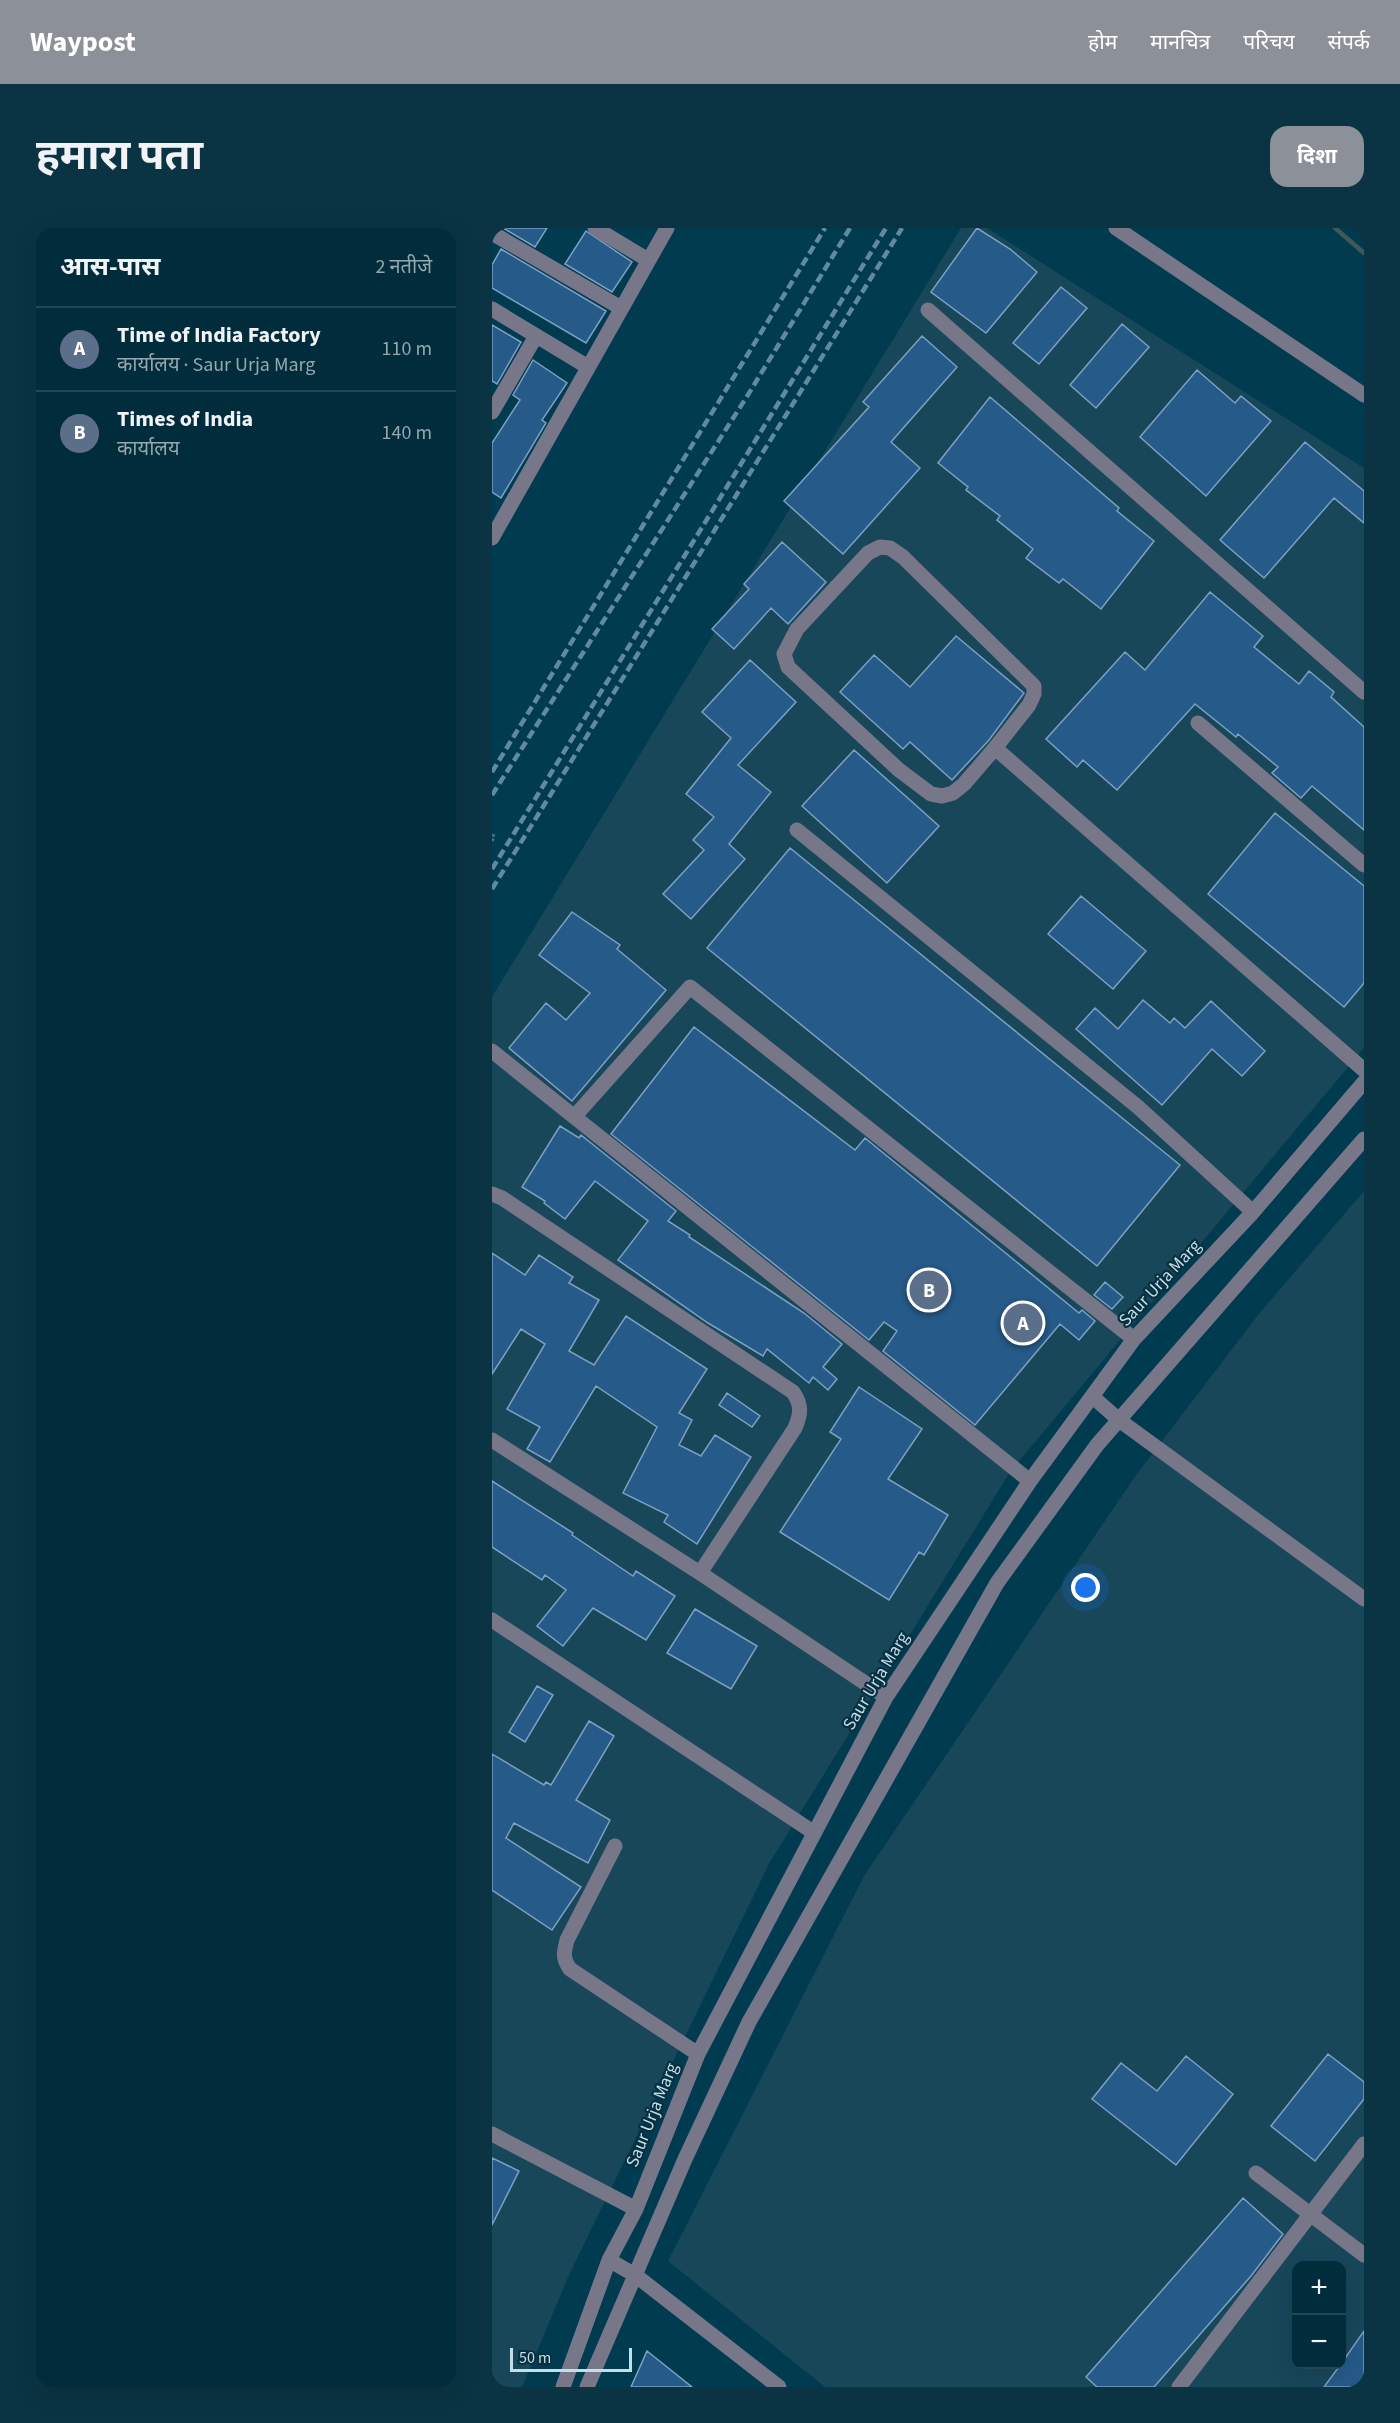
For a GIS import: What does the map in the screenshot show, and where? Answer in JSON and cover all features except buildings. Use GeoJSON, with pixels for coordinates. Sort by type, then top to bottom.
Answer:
{"type":"FeatureCollection","features":[{"type":"Feature","properties":{"kind":"street"},"geometry":{"type":"LineString","coordinates":[[492,538],[667,228]]}},
{"type":"Feature","properties":{"kind":"street"},"geometry":{"type":"LineString","coordinates":[[1116,228],[1364,395]]}},
{"type":"Feature","properties":{"kind":"street"},"geometry":{"type":"LineString","coordinates":[[600,229],[648,260]]}},
{"type":"Feature","properties":{"kind":"street"},"geometry":{"type":"LineString","coordinates":[[492,233],[621,308]]}},
{"type":"Feature","properties":{"kind":"street"},"geometry":{"type":"LineString","coordinates":[[492,309],[588,367]]}},
{"type":"Feature","properties":{"kind":"street"},"geometry":{"type":"LineString","coordinates":[[928,310],[1364,692]]}},
{"type":"Feature","properties":{"kind":"street"},"geometry":{"type":"LineString","coordinates":[[492,412],[536,336]]}},
{"type":"Feature","properties":{"kind":"street"},"geometry":{"type":"LineString","coordinates":[[879,547],[890,548],[903,557],[1029,678],[1034,686],[1034,694],[1029,705],[995,748],[953,793],[942,796],[931,794],[899,770],[788,667],[784,654],[797,629],[868,552],[879,547]]}},
{"type":"Feature","properties":{"kind":"street"},"geometry":{"type":"LineString","coordinates":[[1198,723],[1364,865]]}},
{"type":"Feature","properties":{"kind":"street"},"geometry":{"type":"LineString","coordinates":[[995,748],[1364,1070]]}},
{"type":"Feature","properties":{"kind":"street"},"geometry":{"type":"LineString","coordinates":[[797,830],[1138,1107],[1253,1212]]}},
{"type":"Feature","properties":{"kind":"street"},"geometry":{"type":"LineString","coordinates":[[574,1116],[690,987],[1134,1339]]}},
{"type":"Feature","properties":{"kind":"street"},"geometry":{"type":"LineString","coordinates":[[492,1051],[1030,1481]]}},
{"type":"Feature","properties":{"kind":"street","name":"Saur Urja Marg"},"geometry":{"type":"LineString","coordinates":[[563,2387],[609,2260],[636,2209],[698,2054],[886,1697],[1030,1481],[1134,1339],[1253,1212],[1364,1082]]}},
{"type":"Feature","properties":{"kind":"street"},"geometry":{"type":"LineString","coordinates":[[586,2387],[748,2022],[997,1582],[1097,1445],[1364,1139]]}},
{"type":"Feature","properties":{"kind":"street"},"geometry":{"type":"LineString","coordinates":[[492,1194],[502,1198],[699,1328],[793,1392],[800,1403],[800,1417],[795,1428],[700,1573]]}},
{"type":"Feature","properties":{"kind":"street"},"geometry":{"type":"LineString","coordinates":[[1093,1397],[1119,1420],[1364,1599]]}},
{"type":"Feature","properties":{"kind":"street"},"geometry":{"type":"LineString","coordinates":[[492,1440],[700,1573],[886,1697]]}},
{"type":"Feature","properties":{"kind":"street"},"geometry":{"type":"LineString","coordinates":[[492,1620],[813,1832]]}},
{"type":"Feature","properties":{"kind":"street"},"geometry":{"type":"LineString","coordinates":[[615,1845],[567,1940],[563,1954],[565,1962],[570,1969],[698,2054]]}},
{"type":"Feature","properties":{"kind":"street"},"geometry":{"type":"LineString","coordinates":[[492,2134],[636,2209]]}},
{"type":"Feature","properties":{"kind":"street"},"geometry":{"type":"LineString","coordinates":[[1179,2387],[1364,2144]]}},
{"type":"Feature","properties":{"kind":"street"},"geometry":{"type":"LineString","coordinates":[[1256,2174],[1364,2255]]}},
{"type":"Feature","properties":{"kind":"street"},"geometry":{"type":"LineString","coordinates":[[609,2260],[635,2274],[779,2387]]}},
{"type":"Feature","properties":{"kind":"path"},"geometry":{"type":"LineString","coordinates":[[492,841],[494,836]]}},
{"type":"Feature","properties":{"kind":"shaded area"},"geometry":{"type":"Polygon","coordinates":[[[961,228],[987,228],[1364,468],[1364,1048],[1010,1472],[770,1862],[569,2275],[522,2387],[492,2387],[492,997],[961,228]]]}},
{"type":"Feature","properties":{"kind":"shaded area"},"geometry":{"type":"Polygon","coordinates":[[[1364,1191],[1364,2387],[825,2387],[668,2261],[864,1876],[1136,1475],[1258,1315],[1364,1191]]]}},
{"type":"Feature","properties":{"kind":"waterway"},"geometry":{"type":"LineString","coordinates":[[1335,228],[1364,253]]}},
{"type":"Feature","properties":{"kind":"railway"},"geometry":{"type":"LineString","coordinates":[[492,772],[825,228]]}},
{"type":"Feature","properties":{"kind":"railway"},"geometry":{"type":"LineString","coordinates":[[492,795],[746,398],[850,228]]}},
{"type":"Feature","properties":{"kind":"railway"},"geometry":{"type":"LineString","coordinates":[[492,869],[886,228]]}},
{"type":"Feature","properties":{"kind":"railway"},"geometry":{"type":"LineString","coordinates":[[492,889],[902,228]]}},
{"type":"Feature","properties":{"kind":"place","name":"Times of India"},"geometry":{"type":"Point","coordinates":[929,1290]}},
{"type":"Feature","properties":{"kind":"place","name":"Time of India Factory"},"geometry":{"type":"Point","coordinates":[1023,1323]}}]}
